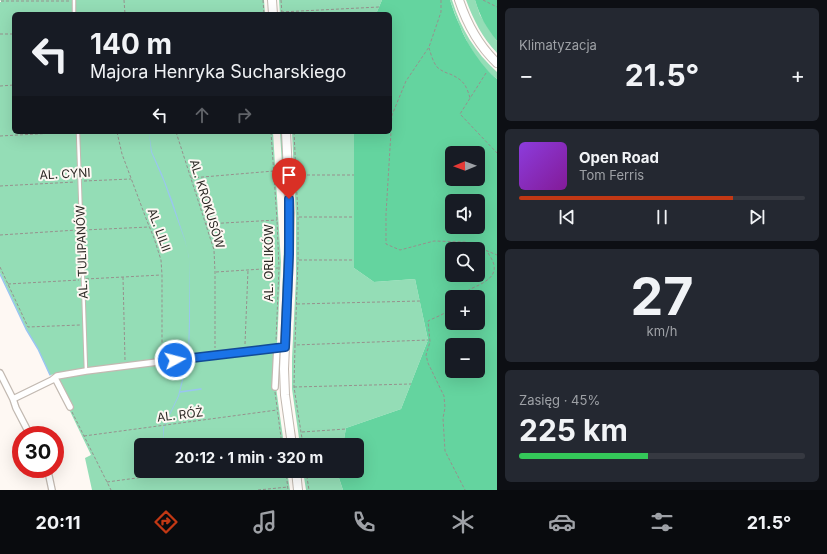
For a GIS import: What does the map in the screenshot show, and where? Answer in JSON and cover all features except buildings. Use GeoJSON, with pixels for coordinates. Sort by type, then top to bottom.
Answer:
{"type":"FeatureCollection","features":[{"type":"Feature","properties":{"kind":"street"},"geometry":{"type":"LineString","coordinates":[[272,0],[278,12]]}},
{"type":"Feature","properties":{"kind":"street"},"geometry":{"type":"LineString","coordinates":[[459,0],[466,20],[479,43],[497,63]]}},
{"type":"Feature","properties":{"kind":"street"},"geometry":{"type":"LineString","coordinates":[[275,387],[289,254],[291,134]]}},
{"type":"Feature","properties":{"kind":"street"},"geometry":{"type":"LineString","coordinates":[[13,399],[54,379],[57,376],[86,371],[279,347]]}},
{"type":"Feature","properties":{"kind":"street"},"geometry":{"type":"LineString","coordinates":[[279,347],[284,369],[291,438]]}},
{"type":"Feature","properties":{"kind":"street"},"geometry":{"type":"LineString","coordinates":[[0,373],[25,426]]}},
{"type":"Feature","properties":{"kind":"street"},"geometry":{"type":"LineString","coordinates":[[54,379],[70,407]]}},
{"type":"Feature","properties":{"kind":"street"},"geometry":{"type":"LineString","coordinates":[[49,478],[52,490]]}},
{"type":"Feature","properties":{"kind":"street"},"geometry":{"type":"LineString","coordinates":[[297,478],[298,490]]}},
{"type":"Feature","properties":{"kind":"lane"},"geometry":{"type":"LineString","coordinates":[[74,0],[74,12]]}},
{"type":"Feature","properties":{"kind":"lane","name":"AL. TULIPANÓW"},"geometry":{"type":"LineString","coordinates":[[78,134],[86,371]]}},
{"type":"Feature","properties":{"kind":"path"},"geometry":{"type":"LineString","coordinates":[[1,1],[74,0]]}},
{"type":"Feature","properties":{"kind":"path"},"geometry":{"type":"LineString","coordinates":[[124,0],[125,12]]}},
{"type":"Feature","properties":{"kind":"path"},"geometry":{"type":"LineString","coordinates":[[263,0],[264,12]]}},
{"type":"Feature","properties":{"kind":"path"},"geometry":{"type":"LineString","coordinates":[[279,12],[281,0]]}},
{"type":"Feature","properties":{"kind":"path"},"geometry":{"type":"LineString","coordinates":[[392,115],[406,81],[429,47],[441,12],[441,0]]}},
{"type":"Feature","properties":{"kind":"path"},"geometry":{"type":"LineString","coordinates":[[483,0],[497,7]]}},
{"type":"Feature","properties":{"kind":"path"},"geometry":{"type":"LineString","coordinates":[[299,12],[379,8]]}},
{"type":"Feature","properties":{"kind":"path"},"geometry":{"type":"LineString","coordinates":[[0,34],[12,34]]}},
{"type":"Feature","properties":{"kind":"path"},"geometry":{"type":"LineString","coordinates":[[429,47],[434,62],[438,68],[443,72],[459,78],[467,87],[470,98]]}},
{"type":"Feature","properties":{"kind":"path"},"geometry":{"type":"LineString","coordinates":[[486,73],[460,114],[497,153]]}},
{"type":"Feature","properties":{"kind":"path"},"geometry":{"type":"LineString","coordinates":[[0,86],[12,85]]}},
{"type":"Feature","properties":{"kind":"path"},"geometry":{"type":"LineString","coordinates":[[0,136],[38,134]]}},
{"type":"Feature","properties":{"kind":"path","name":"AL. LILII"},"geometry":{"type":"LineString","coordinates":[[117,134],[122,154],[161,260],[162,362]]}},
{"type":"Feature","properties":{"kind":"path","name":"AL. KROKUSÓW"},"geometry":{"type":"LineString","coordinates":[[177,134],[214,250],[215,355]]}},
{"type":"Feature","properties":{"kind":"path","name":"AL. ORLIKÓW"},"geometry":{"type":"LineString","coordinates":[[271,134],[278,220],[279,347]]}},
{"type":"Feature","properties":{"kind":"path"},"geometry":{"type":"LineString","coordinates":[[291,134],[297,175],[298,217],[294,387],[302,438]]}},
{"type":"Feature","properties":{"kind":"path"},"geometry":{"type":"LineString","coordinates":[[391,134],[386,214],[386,244],[400,250],[434,241],[466,242],[497,255]]}},
{"type":"Feature","properties":{"kind":"path"},"geometry":{"type":"LineString","coordinates":[[191,178],[274,171]]}},
{"type":"Feature","properties":{"kind":"path"},"geometry":{"type":"LineString","coordinates":[[297,175],[354,175]]}},
{"type":"Feature","properties":{"kind":"path","name":"AL. CYNI"},"geometry":{"type":"LineString","coordinates":[[0,186],[132,179]]}},
{"type":"Feature","properties":{"kind":"path"},"geometry":{"type":"LineString","coordinates":[[298,217],[354,217]]}},
{"type":"Feature","properties":{"kind":"path"},"geometry":{"type":"LineString","coordinates":[[206,224],[278,220]]}},
{"type":"Feature","properties":{"kind":"path"},"geometry":{"type":"LineString","coordinates":[[0,235],[150,227]]}},
{"type":"Feature","properties":{"kind":"path"},"geometry":{"type":"LineString","coordinates":[[470,290],[489,280],[494,275],[494,265],[487,251]]}},
{"type":"Feature","properties":{"kind":"path"},"geometry":{"type":"LineString","coordinates":[[298,260],[354,260]]}},
{"type":"Feature","properties":{"kind":"path"},"geometry":{"type":"LineString","coordinates":[[0,267],[28,327],[85,325]]}},
{"type":"Feature","properties":{"kind":"path"},"geometry":{"type":"LineString","coordinates":[[215,272],[279,268]]}},
{"type":"Feature","properties":{"kind":"path"},"geometry":{"type":"LineString","coordinates":[[245,351],[248,270]]}},
{"type":"Feature","properties":{"kind":"path"},"geometry":{"type":"LineString","coordinates":[[123,277],[126,366]]}},
{"type":"Feature","properties":{"kind":"path"},"geometry":{"type":"LineString","coordinates":[[297,304],[420,301]]}},
{"type":"Feature","properties":{"kind":"path"},"geometry":{"type":"LineString","coordinates":[[445,313],[428,321],[430,342],[426,355],[428,363],[444,396],[445,408],[443,418],[445,451],[465,490]]}},
{"type":"Feature","properties":{"kind":"path"},"geometry":{"type":"LineString","coordinates":[[295,345],[428,340]]}},
{"type":"Feature","properties":{"kind":"path"},"geometry":{"type":"LineString","coordinates":[[294,387],[411,384]]}},
{"type":"Feature","properties":{"kind":"path"},"geometry":{"type":"LineString","coordinates":[[275,387],[281,438]]}},
{"type":"Feature","properties":{"kind":"path"},"geometry":{"type":"LineString","coordinates":[[70,407],[111,490]]}},
{"type":"Feature","properties":{"kind":"path","name":"AL. RÓŻ"},"geometry":{"type":"LineString","coordinates":[[84,436],[278,410]]}},
{"type":"Feature","properties":{"kind":"path"},"geometry":{"type":"LineString","coordinates":[[301,432],[346,429]]}},
{"type":"Feature","properties":{"kind":"path"},"geometry":{"type":"LineString","coordinates":[[107,482],[137,478]]}},
{"type":"Feature","properties":{"kind":"path"},"geometry":{"type":"LineString","coordinates":[[287,478],[288,490]]}},
{"type":"Feature","properties":{"kind":"path"},"geometry":{"type":"LineString","coordinates":[[307,478],[309,490]]}},
{"type":"Feature","properties":{"kind":"path"},"geometry":{"type":"LineString","coordinates":[[258,490],[288,487]]}},
{"type":"Feature","properties":{"kind":"green space"},"geometry":{"type":"Polygon","coordinates":[[[0,0],[264,0],[265,12],[12,12],[12,134],[273,134],[281,262],[277,344],[50,375],[38,349],[26,329],[0,273],[0,0]]]}},
{"type":"Feature","properties":{"kind":"green space"},"geometry":{"type":"Polygon","coordinates":[[[279,0],[382,0],[377,12],[280,12],[279,0]]]}},
{"type":"Feature","properties":{"kind":"green space"},"geometry":{"type":"Polygon","coordinates":[[[382,0],[450,0],[463,33],[471,47],[481,62],[497,79],[497,490],[343,490],[339,478],[364,478],[364,438],[344,438],[346,428],[401,409],[428,340],[415,279],[374,282],[354,268],[354,134],[392,134],[392,12],[377,12],[382,0]]]}},
{"type":"Feature","properties":{"kind":"green space"},"geometry":{"type":"Polygon","coordinates":[[[450,0],[452,0],[464,30],[475,48],[497,72],[497,79],[481,63],[468,43],[450,0]]]}},
{"type":"Feature","properties":{"kind":"green space"},"geometry":{"type":"Polygon","coordinates":[[[466,0],[475,0],[480,15],[497,41],[497,53],[479,28],[466,0]]]}},
{"type":"Feature","properties":{"kind":"green space"},"geometry":{"type":"Polygon","coordinates":[[[475,0],[497,0],[497,41],[484,22],[475,0]]]}},
{"type":"Feature","properties":{"kind":"green space"},"geometry":{"type":"Polygon","coordinates":[[[280,134],[283,134],[287,212],[283,333],[281,333],[285,214],[280,134]]]}},
{"type":"Feature","properties":{"kind":"green space"},"geometry":{"type":"Polygon","coordinates":[[[292,134],[354,134],[354,268],[374,282],[415,279],[428,340],[401,409],[346,428],[344,438],[299,438],[292,389],[296,278],[296,219],[292,134]]]}},
{"type":"Feature","properties":{"kind":"green space"},"geometry":{"type":"Polygon","coordinates":[[[275,350],[276,387],[283,438],[134,438],[134,478],[288,478],[290,490],[92,490],[85,458],[91,455],[68,407],[58,378],[275,350]]]}},
{"type":"Feature","properties":{"kind":"green space"},"geometry":{"type":"Polygon","coordinates":[[[304,478],[339,478],[343,490],[306,490],[304,478]]]}},
{"type":"Feature","properties":{"kind":"water"},"geometry":{"type":"Polygon","coordinates":[[[149,134],[152,152],[172,200],[187,249],[164,182],[151,152],[149,134]]]}},
{"type":"Feature","properties":{"kind":"water"},"geometry":{"type":"Polygon","coordinates":[[[189,258],[190,320],[189,356],[179,396],[164,427],[163,438],[163,428],[178,396],[188,356],[189,258]]]}},
{"type":"Feature","properties":{"kind":"waterway"},"geometry":{"type":"LineString","coordinates":[[0,274],[50,375]]}},
{"type":"Feature","properties":{"kind":"waterway"},"geometry":{"type":"LineString","coordinates":[[180,392],[201,389]]}},
{"type":"Feature","properties":{"kind":"route"},"geometry":{"type":"LineString","coordinates":[[175,360],[285,347],[289,254],[289,199]]}}]}
